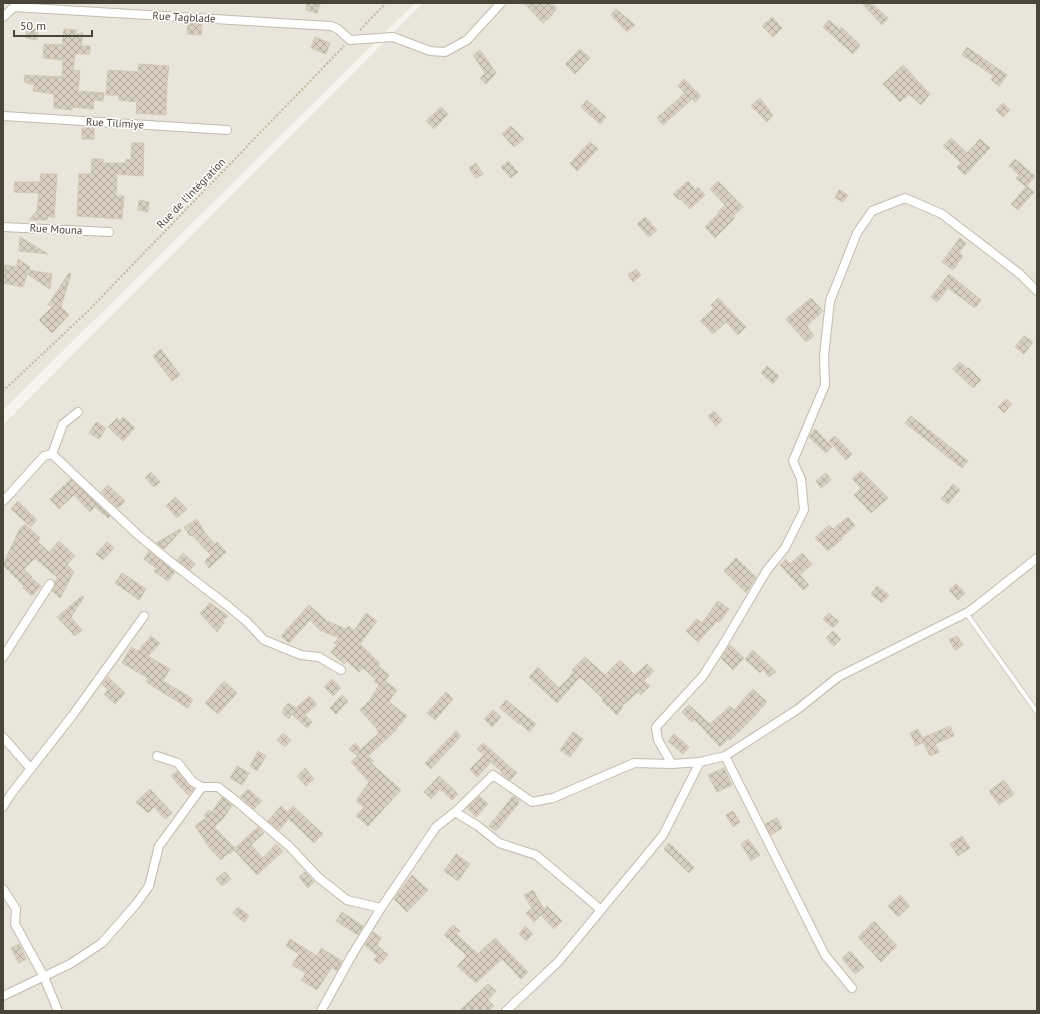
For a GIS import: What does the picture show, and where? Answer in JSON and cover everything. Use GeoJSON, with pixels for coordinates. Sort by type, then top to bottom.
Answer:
{"type":"FeatureCollection","features":[{"type":"Feature","properties":{"kind":"street"},"geometry":{"type":"LineString","coordinates":[[350,40],[393,37],[430,51],[445,52],[467,40],[501,3]]}},
{"type":"Feature","properties":{"kind":"street"},"geometry":{"type":"LineString","coordinates":[[3,17],[16,5]]}},
{"type":"Feature","properties":{"kind":"street","name":"Rue Tagblade"},"geometry":{"type":"LineString","coordinates":[[16,5],[331,26],[350,40]]}},
{"type":"Feature","properties":{"kind":"street","name":"Rue Tilimiye"},"geometry":{"type":"LineString","coordinates":[[3,116],[226,130]]}},
{"type":"Feature","properties":{"kind":"street"},"geometry":{"type":"LineString","coordinates":[[672,764],[658,740],[656,727],[703,676],[767,570],[785,548],[804,510],[801,479],[794,461],[825,385],[824,356],[830,301],[857,233],[872,211],[905,198],[942,214],[1020,274],[1037,290]]}},
{"type":"Feature","properties":{"kind":"street","name":"Rue Mouna"},"geometry":{"type":"LineString","coordinates":[[3,227],[109,232]]}},
{"type":"Feature","properties":{"kind":"street"},"geometry":{"type":"LineString","coordinates":[[52,454],[63,424],[78,412]]}},
{"type":"Feature","properties":{"kind":"street"},"geometry":{"type":"LineString","coordinates":[[3,500],[44,456],[52,454]]}},
{"type":"Feature","properties":{"kind":"street"},"geometry":{"type":"LineString","coordinates":[[52,454],[138,535],[228,606],[247,622],[264,640],[300,656],[318,657],[341,670]]}},
{"type":"Feature","properties":{"kind":"street"},"geometry":{"type":"LineString","coordinates":[[321,1011],[352,955],[381,908],[436,828],[455,812],[493,775],[532,802],[553,798],[634,763],[672,764],[700,762],[725,756],[798,709],[838,677],[966,613],[1037,558]]}},
{"type":"Feature","properties":{"kind":"street"},"geometry":{"type":"LineString","coordinates":[[3,657],[50,584]]}},
{"type":"Feature","properties":{"kind":"street"},"geometry":{"type":"LineString","coordinates":[[3,807],[95,685],[144,616]]}},
{"type":"Feature","properties":{"kind":"street"},"geometry":{"type":"LineString","coordinates":[[3,736],[31,769]]}},
{"type":"Feature","properties":{"kind":"street"},"geometry":{"type":"LineString","coordinates":[[157,756],[178,763],[193,782],[202,787],[218,787],[289,846],[319,878],[347,900],[381,908]]}},
{"type":"Feature","properties":{"kind":"street"},"geometry":{"type":"LineString","coordinates":[[725,756],[825,955],[852,988]]}},
{"type":"Feature","properties":{"kind":"street"},"geometry":{"type":"LineString","coordinates":[[506,1011],[558,962],[600,909],[663,835],[700,762]]}},
{"type":"Feature","properties":{"kind":"street"},"geometry":{"type":"LineString","coordinates":[[3,996],[70,964],[102,943],[137,903],[149,886],[159,846],[202,787]]}},
{"type":"Feature","properties":{"kind":"street"},"geometry":{"type":"LineString","coordinates":[[455,812],[478,826],[499,843],[536,855],[600,909]]}},
{"type":"Feature","properties":{"kind":"street"},"geometry":{"type":"LineString","coordinates":[[3,889],[16,909],[15,924],[44,977],[58,1011]]}},
{"type":"Feature","properties":{"kind":"lane"},"geometry":{"type":"LineString","coordinates":[[966,613],[1037,712]]}},
{"type":"Feature","properties":{"kind":"path","name":"Rue de l'Intégration"},"geometry":{"type":"LineString","coordinates":[[3,391],[91,307],[386,3]]}},
{"type":"Feature","properties":{"kind":"shaded area"},"geometry":{"type":"Polygon","coordinates":[[[3,3],[415,3],[3,410],[3,3]]]}},
{"type":"Feature","properties":{"kind":"shaded area"},"geometry":{"type":"Polygon","coordinates":[[[423,3],[1037,3],[1037,1011],[3,1011],[3,425],[423,3]]]}},
{"type":"Feature","properties":{"kind":"building"},"geometry":{"type":"Polygon","coordinates":[[[307,3],[320,3],[317,13],[306,10],[307,3]]]}},
{"type":"Feature","properties":{"kind":"building"},"geometry":{"type":"Polygon","coordinates":[[[524,3],[550,3],[557,8],[548,20],[547,19],[543,23],[524,3]]]}},
{"type":"Feature","properties":{"kind":"building"},"geometry":{"type":"Polygon","coordinates":[[[862,3],[871,3],[888,18],[882,25],[862,3]]]}},
{"type":"Feature","properties":{"kind":"building"},"geometry":{"type":"Polygon","coordinates":[[[616,9],[635,25],[627,32],[611,15],[616,9]]]}},
{"type":"Feature","properties":{"kind":"building"},"geometry":{"type":"Polygon","coordinates":[[[772,17],[782,28],[773,37],[762,26],[772,17]]]}},
{"type":"Feature","properties":{"kind":"building"},"geometry":{"type":"Polygon","coordinates":[[[829,20],[839,29],[841,27],[860,45],[853,54],[823,27],[829,20]]]}},
{"type":"Feature","properties":{"kind":"building"},"geometry":{"type":"Polygon","coordinates":[[[188,23],[202,24],[201,35],[187,34],[188,23]]]}},
{"type":"Feature","properties":{"kind":"building"},"geometry":{"type":"Polygon","coordinates":[[[27,28],[38,29],[37,40],[26,38],[27,28]]]}},
{"type":"Feature","properties":{"kind":"building"},"geometry":{"type":"Polygon","coordinates":[[[64,29],[77,30],[76,34],[83,33],[81,46],[90,46],[90,54],[75,54],[73,70],[80,71],[78,91],[104,93],[103,101],[94,100],[93,109],[72,107],[72,110],[54,108],[54,94],[33,91],[34,85],[25,82],[24,75],[62,77],[63,60],[43,58],[44,44],[62,45],[64,29]]]}},
{"type":"Feature","properties":{"kind":"building"},"geometry":{"type":"Polygon","coordinates":[[[315,37],[330,43],[326,54],[311,48],[315,37]]]}},
{"type":"Feature","properties":{"kind":"building"},"geometry":{"type":"Polygon","coordinates":[[[967,47],[1007,75],[999,86],[991,80],[994,76],[962,55],[967,47]]]}},
{"type":"Feature","properties":{"kind":"building"},"geometry":{"type":"Polygon","coordinates":[[[580,49],[590,58],[575,74],[565,64],[580,49]]]}},
{"type":"Feature","properties":{"kind":"building"},"geometry":{"type":"Polygon","coordinates":[[[480,50],[496,73],[486,84],[480,78],[485,73],[473,55],[480,50]]]}},
{"type":"Feature","properties":{"kind":"building"},"geometry":{"type":"Polygon","coordinates":[[[139,64],[169,66],[166,115],[136,113],[137,102],[119,100],[119,95],[106,95],[108,70],[138,72],[139,64]]]}},
{"type":"Feature","properties":{"kind":"building"},"geometry":{"type":"Polygon","coordinates":[[[903,65],[930,94],[921,105],[909,94],[900,102],[883,84],[903,65]]]}},
{"type":"Feature","properties":{"kind":"building"},"geometry":{"type":"Polygon","coordinates":[[[684,79],[701,96],[695,102],[692,99],[663,125],[657,118],[685,93],[678,86],[684,79]]]}},
{"type":"Feature","properties":{"kind":"building"},"geometry":{"type":"Polygon","coordinates":[[[760,98],[773,115],[767,122],[751,106],[760,98]]]}},
{"type":"Feature","properties":{"kind":"building"},"geometry":{"type":"Polygon","coordinates":[[[587,100],[606,117],[600,124],[581,107],[587,100]]]}},
{"type":"Feature","properties":{"kind":"building"},"geometry":{"type":"Polygon","coordinates":[[[1003,103],[1010,110],[1003,117],[996,110],[1003,103]]]}},
{"type":"Feature","properties":{"kind":"building"},"geometry":{"type":"Polygon","coordinates":[[[441,107],[448,114],[434,129],[426,121],[441,107]]]}},
{"type":"Feature","properties":{"kind":"building"},"geometry":{"type":"Polygon","coordinates":[[[511,126],[524,139],[514,147],[502,134],[511,126]]]}},
{"type":"Feature","properties":{"kind":"building"},"geometry":{"type":"Polygon","coordinates":[[[82,128],[94,128],[94,139],[82,139],[82,128]]]}},
{"type":"Feature","properties":{"kind":"building"},"geometry":{"type":"Polygon","coordinates":[[[951,138],[967,153],[980,139],[990,148],[965,175],[957,167],[961,163],[943,146],[951,138]]]}},
{"type":"Feature","properties":{"kind":"building"},"geometry":{"type":"Polygon","coordinates":[[[590,142],[598,149],[577,171],[570,163],[590,142]]]}},
{"type":"Feature","properties":{"kind":"building"},"geometry":{"type":"Polygon","coordinates":[[[132,143],[144,143],[143,176],[117,174],[116,196],[124,196],[122,219],[77,216],[79,174],[91,174],[92,159],[103,159],[103,163],[126,163],[126,159],[131,160],[132,143]]]}},
{"type":"Feature","properties":{"kind":"building"},"geometry":{"type":"Polygon","coordinates":[[[1015,159],[1035,176],[1026,187],[1016,178],[1019,175],[1009,166],[1015,159]]]}},
{"type":"Feature","properties":{"kind":"building"},"geometry":{"type":"Polygon","coordinates":[[[508,161],[518,172],[511,178],[501,167],[508,161]]]}},
{"type":"Feature","properties":{"kind":"building"},"geometry":{"type":"Polygon","coordinates":[[[476,163],[483,174],[476,178],[469,168],[476,163]]]}},
{"type":"Feature","properties":{"kind":"building"},"geometry":{"type":"Polygon","coordinates":[[[41,174],[57,174],[54,218],[48,216],[47,220],[29,220],[37,211],[39,193],[14,192],[15,182],[40,182],[41,174]]]}},
{"type":"Feature","properties":{"kind":"building"},"geometry":{"type":"Polygon","coordinates":[[[688,181],[696,190],[698,187],[705,195],[690,209],[673,194],[688,181]]]}},
{"type":"Feature","properties":{"kind":"building"},"geometry":{"type":"Polygon","coordinates":[[[718,181],[743,207],[733,216],[735,218],[715,238],[705,227],[725,205],[710,189],[718,181]]]}},
{"type":"Feature","properties":{"kind":"building"},"geometry":{"type":"Polygon","coordinates":[[[1027,186],[1034,192],[1018,210],[1011,204],[1027,186]]]}},
{"type":"Feature","properties":{"kind":"building"},"geometry":{"type":"Polygon","coordinates":[[[839,190],[848,195],[843,202],[835,198],[839,190]]]}},
{"type":"Feature","properties":{"kind":"building"},"geometry":{"type":"Polygon","coordinates":[[[139,200],[149,202],[148,212],[138,210],[139,200]]]}},
{"type":"Feature","properties":{"kind":"building"},"geometry":{"type":"Polygon","coordinates":[[[645,217],[657,230],[649,237],[637,224],[645,217]]]}},
{"type":"Feature","properties":{"kind":"building"},"geometry":{"type":"Polygon","coordinates":[[[20,237],[48,254],[19,251],[20,237]]]}},
{"type":"Feature","properties":{"kind":"building"},"geometry":{"type":"Polygon","coordinates":[[[960,238],[966,243],[959,253],[963,256],[953,270],[942,262],[960,238]]]}},
{"type":"Feature","properties":{"kind":"building"},"geometry":{"type":"Polygon","coordinates":[[[18,259],[30,267],[29,270],[52,274],[50,289],[27,274],[23,287],[3,283],[5,265],[17,267],[18,259]]]}},
{"type":"Feature","properties":{"kind":"building"},"geometry":{"type":"Polygon","coordinates":[[[636,269],[641,275],[633,282],[628,275],[636,269]]]}},
{"type":"Feature","properties":{"kind":"building"},"geometry":{"type":"Polygon","coordinates":[[[69,273],[71,274],[61,307],[69,315],[52,333],[39,320],[53,306],[48,305],[69,273]]]}},
{"type":"Feature","properties":{"kind":"building"},"geometry":{"type":"Polygon","coordinates":[[[949,274],[981,300],[975,308],[948,288],[937,302],[931,297],[949,274]]]}},
{"type":"Feature","properties":{"kind":"building"},"geometry":{"type":"Polygon","coordinates":[[[718,298],[746,327],[738,335],[726,322],[713,334],[700,321],[714,308],[711,305],[718,298]]]}},
{"type":"Feature","properties":{"kind":"building"},"geometry":{"type":"Polygon","coordinates":[[[811,298],[823,311],[807,326],[814,336],[806,342],[786,319],[811,298]]]}},
{"type":"Feature","properties":{"kind":"building"},"geometry":{"type":"Polygon","coordinates":[[[1024,336],[1033,342],[1024,354],[1015,347],[1024,336]]]}},
{"type":"Feature","properties":{"kind":"building"},"geometry":{"type":"Polygon","coordinates":[[[161,349],[180,375],[172,381],[153,356],[161,349]]]}},
{"type":"Feature","properties":{"kind":"building"},"geometry":{"type":"Polygon","coordinates":[[[960,362],[967,369],[968,367],[981,380],[973,388],[953,369],[960,362]]]}},
{"type":"Feature","properties":{"kind":"building"},"geometry":{"type":"Polygon","coordinates":[[[767,366],[779,376],[773,384],[761,373],[767,366]]]}},
{"type":"Feature","properties":{"kind":"building"},"geometry":{"type":"Polygon","coordinates":[[[1006,399],[1012,404],[1004,413],[998,407],[1006,399]]]}},
{"type":"Feature","properties":{"kind":"building"},"geometry":{"type":"Polygon","coordinates":[[[714,411],[722,420],[716,426],[708,416],[714,411]]]}},
{"type":"Feature","properties":{"kind":"building"},"geometry":{"type":"Polygon","coordinates":[[[911,416],[968,461],[962,468],[905,423],[911,416]]]}},
{"type":"Feature","properties":{"kind":"building"},"geometry":{"type":"Polygon","coordinates":[[[123,417],[135,428],[123,441],[108,427],[117,418],[120,421],[123,417]]]}},
{"type":"Feature","properties":{"kind":"building"},"geometry":{"type":"Polygon","coordinates":[[[96,422],[106,428],[99,439],[89,433],[96,422]]]}},
{"type":"Feature","properties":{"kind":"building"},"geometry":{"type":"Polygon","coordinates":[[[815,429],[832,447],[826,453],[809,437],[815,429]]]}},
{"type":"Feature","properties":{"kind":"building"},"geometry":{"type":"Polygon","coordinates":[[[835,436],[852,454],[846,460],[829,441],[835,436]]]}},
{"type":"Feature","properties":{"kind":"building"},"geometry":{"type":"Polygon","coordinates":[[[861,471],[888,498],[871,513],[854,495],[861,488],[852,479],[861,471]]]}},
{"type":"Feature","properties":{"kind":"building"},"geometry":{"type":"Polygon","coordinates":[[[151,472],[160,482],[154,487],[145,478],[151,472]]]}},
{"type":"Feature","properties":{"kind":"building"},"geometry":{"type":"Polygon","coordinates":[[[826,473],[831,480],[821,488],[816,481],[826,473]]]}},
{"type":"Feature","properties":{"kind":"building"},"geometry":{"type":"Polygon","coordinates":[[[71,479],[110,516],[108,518],[95,507],[90,512],[74,495],[59,509],[50,499],[71,479]]]}},
{"type":"Feature","properties":{"kind":"building"},"geometry":{"type":"Polygon","coordinates":[[[953,484],[960,490],[948,504],[941,499],[953,484]]]}},
{"type":"Feature","properties":{"kind":"building"},"geometry":{"type":"Polygon","coordinates":[[[108,485],[125,501],[118,508],[101,492],[108,485]]]}},
{"type":"Feature","properties":{"kind":"building"},"geometry":{"type":"Polygon","coordinates":[[[175,497],[187,509],[177,518],[166,506],[175,497]]]}},
{"type":"Feature","properties":{"kind":"building"},"geometry":{"type":"Polygon","coordinates":[[[18,501],[37,520],[31,527],[11,509],[18,501]]]}},
{"type":"Feature","properties":{"kind":"building"},"geometry":{"type":"Polygon","coordinates":[[[848,517],[855,526],[828,551],[815,538],[829,525],[833,529],[848,517]]]}},
{"type":"Feature","properties":{"kind":"building"},"geometry":{"type":"Polygon","coordinates":[[[197,519],[205,533],[215,544],[217,542],[226,552],[209,568],[205,561],[211,555],[192,535],[190,536],[184,527],[197,519]]]}},
{"type":"Feature","properties":{"kind":"building"},"geometry":{"type":"Polygon","coordinates":[[[25,524],[40,538],[38,542],[49,552],[59,541],[75,556],[67,565],[74,572],[60,598],[52,591],[55,581],[58,578],[35,558],[24,569],[32,577],[31,578],[41,586],[32,596],[3,565],[19,530],[25,524]]]}},
{"type":"Feature","properties":{"kind":"building"},"geometry":{"type":"Polygon","coordinates":[[[180,529],[181,531],[164,549],[156,543],[180,529]]]}},
{"type":"Feature","properties":{"kind":"building"},"geometry":{"type":"Polygon","coordinates":[[[107,542],[114,548],[103,560],[96,554],[107,542]]]}},
{"type":"Feature","properties":{"kind":"building"},"geometry":{"type":"Polygon","coordinates":[[[149,551],[175,572],[168,581],[154,571],[157,569],[144,559],[149,551]]]}},
{"type":"Feature","properties":{"kind":"building"},"geometry":{"type":"Polygon","coordinates":[[[183,553],[195,564],[190,570],[177,560],[183,553]]]}},
{"type":"Feature","properties":{"kind":"building"},"geometry":{"type":"Polygon","coordinates":[[[802,553],[812,564],[800,575],[809,585],[803,590],[780,565],[786,559],[790,564],[802,553]]]}},
{"type":"Feature","properties":{"kind":"building"},"geometry":{"type":"Polygon","coordinates":[[[736,558],[756,577],[746,593],[724,571],[736,558]]]}},
{"type":"Feature","properties":{"kind":"building"},"geometry":{"type":"Polygon","coordinates":[[[122,573],[146,589],[139,600],[115,583],[122,573]]]}},
{"type":"Feature","properties":{"kind":"building"},"geometry":{"type":"Polygon","coordinates":[[[956,584],[965,593],[958,600],[949,590],[956,584]]]}},
{"type":"Feature","properties":{"kind":"building"},"geometry":{"type":"Polygon","coordinates":[[[877,586],[889,595],[882,603],[871,594],[877,586]]]}},
{"type":"Feature","properties":{"kind":"building"},"geometry":{"type":"Polygon","coordinates":[[[82,596],[84,597],[71,617],[82,630],[75,636],[57,617],[82,596]]]}},
{"type":"Feature","properties":{"kind":"building"},"geometry":{"type":"Polygon","coordinates":[[[718,601],[729,609],[719,623],[717,621],[698,642],[686,631],[697,619],[702,623],[718,601]]]}},
{"type":"Feature","properties":{"kind":"building"},"geometry":{"type":"Polygon","coordinates":[[[210,603],[228,616],[222,621],[224,622],[217,632],[200,613],[210,603]]]}},
{"type":"Feature","properties":{"kind":"building"},"geometry":{"type":"Polygon","coordinates":[[[309,605],[327,621],[346,629],[349,626],[354,631],[366,613],[377,621],[360,644],[380,664],[378,666],[389,675],[385,681],[397,690],[389,701],[407,716],[393,733],[368,756],[374,761],[371,763],[401,790],[368,826],[356,816],[364,807],[356,801],[369,782],[351,762],[357,756],[349,749],[355,743],[361,749],[379,733],[360,710],[370,700],[379,685],[374,681],[376,680],[363,668],[359,672],[347,661],[344,664],[331,652],[337,645],[334,643],[339,638],[320,630],[310,620],[289,643],[281,636],[309,605]]]}},
{"type":"Feature","properties":{"kind":"building"},"geometry":{"type":"Polygon","coordinates":[[[829,613],[839,622],[833,628],[823,619],[829,613]]]}},
{"type":"Feature","properties":{"kind":"building"},"geometry":{"type":"Polygon","coordinates":[[[833,631],[841,639],[834,646],[826,638],[833,631]]]}},
{"type":"Feature","properties":{"kind":"building"},"geometry":{"type":"Polygon","coordinates":[[[151,636],[160,643],[148,656],[170,669],[163,681],[193,699],[188,708],[146,682],[148,678],[122,663],[131,647],[138,651],[151,636]]]}},
{"type":"Feature","properties":{"kind":"building"},"geometry":{"type":"Polygon","coordinates":[[[957,636],[963,645],[955,650],[949,640],[957,636]]]}},
{"type":"Feature","properties":{"kind":"building"},"geometry":{"type":"Polygon","coordinates":[[[730,645],[744,658],[733,670],[721,658],[730,645]]]}},
{"type":"Feature","properties":{"kind":"building"},"geometry":{"type":"Polygon","coordinates":[[[753,650],[776,672],[769,677],[763,669],[760,673],[745,659],[753,650]]]}},
{"type":"Feature","properties":{"kind":"building"},"geometry":{"type":"Polygon","coordinates":[[[585,657],[605,675],[620,660],[635,675],[647,664],[654,671],[644,681],[650,686],[641,695],[638,692],[622,706],[623,707],[617,715],[580,677],[557,703],[529,677],[538,667],[559,688],[574,672],[572,670],[585,657]]]}},
{"type":"Feature","properties":{"kind":"building"},"geometry":{"type":"Polygon","coordinates":[[[108,677],[125,693],[115,704],[104,694],[108,690],[102,684],[108,677]]]}},
{"type":"Feature","properties":{"kind":"building"},"geometry":{"type":"Polygon","coordinates":[[[332,679],[341,688],[333,696],[324,687],[332,679]]]}},
{"type":"Feature","properties":{"kind":"building"},"geometry":{"type":"Polygon","coordinates":[[[224,681],[237,693],[218,714],[205,703],[224,681]]]}},
{"type":"Feature","properties":{"kind":"building"},"geometry":{"type":"Polygon","coordinates":[[[753,689],[767,702],[748,723],[720,747],[694,719],[692,722],[682,712],[689,705],[710,724],[730,706],[734,710],[753,689]]]}},
{"type":"Feature","properties":{"kind":"building"},"geometry":{"type":"Polygon","coordinates":[[[446,692],[453,699],[435,720],[427,713],[446,692]]]}},
{"type":"Feature","properties":{"kind":"building"},"geometry":{"type":"Polygon","coordinates":[[[342,695],[348,701],[336,714],[330,708],[342,695]]]}},
{"type":"Feature","properties":{"kind":"building"},"geometry":{"type":"Polygon","coordinates":[[[309,696],[317,704],[305,715],[312,722],[307,728],[292,714],[289,719],[283,714],[283,710],[288,703],[296,708],[309,696]]]}},
{"type":"Feature","properties":{"kind":"building"},"geometry":{"type":"Polygon","coordinates":[[[506,700],[536,724],[529,732],[500,708],[506,700]]]}},
{"type":"Feature","properties":{"kind":"building"},"geometry":{"type":"Polygon","coordinates":[[[493,710],[501,717],[492,727],[484,719],[493,710]]]}},
{"type":"Feature","properties":{"kind":"building"},"geometry":{"type":"Polygon","coordinates":[[[950,726],[954,736],[935,744],[939,752],[930,756],[923,742],[916,746],[910,733],[918,729],[922,738],[950,726]]]}},
{"type":"Feature","properties":{"kind":"building"},"geometry":{"type":"Polygon","coordinates":[[[456,731],[461,736],[431,769],[425,763],[456,731]]]}},
{"type":"Feature","properties":{"kind":"building"},"geometry":{"type":"Polygon","coordinates":[[[573,732],[583,739],[570,757],[560,750],[573,732]]]}},
{"type":"Feature","properties":{"kind":"building"},"geometry":{"type":"Polygon","coordinates":[[[283,733],[291,740],[285,747],[277,740],[283,733]]]}},
{"type":"Feature","properties":{"kind":"building"},"geometry":{"type":"Polygon","coordinates":[[[674,734],[689,747],[683,754],[668,741],[674,734]]]}},
{"type":"Feature","properties":{"kind":"building"},"geometry":{"type":"Polygon","coordinates":[[[483,743],[517,773],[510,780],[491,762],[477,777],[470,769],[484,755],[477,749],[483,743]]]}},
{"type":"Feature","properties":{"kind":"building"},"geometry":{"type":"Polygon","coordinates":[[[258,751],[266,756],[257,771],[250,766],[258,751]]]}},
{"type":"Feature","properties":{"kind":"building"},"geometry":{"type":"Polygon","coordinates":[[[237,766],[249,773],[242,785],[230,778],[237,766]]]}},
{"type":"Feature","properties":{"kind":"building"},"geometry":{"type":"Polygon","coordinates":[[[305,768],[314,779],[306,786],[297,776],[305,768]]]}},
{"type":"Feature","properties":{"kind":"building"},"geometry":{"type":"Polygon","coordinates":[[[724,768],[732,785],[717,792],[708,775],[724,768]]]}},
{"type":"Feature","properties":{"kind":"building"},"geometry":{"type":"Polygon","coordinates":[[[177,771],[194,789],[188,795],[171,776],[177,771]]]}},
{"type":"Feature","properties":{"kind":"building"},"geometry":{"type":"Polygon","coordinates":[[[439,776],[458,794],[452,800],[440,789],[431,799],[424,792],[439,776]]]}},
{"type":"Feature","properties":{"kind":"building"},"geometry":{"type":"Polygon","coordinates":[[[1004,780],[1014,794],[999,805],[989,791],[1004,780]]]}},
{"type":"Feature","properties":{"kind":"building"},"geometry":{"type":"Polygon","coordinates":[[[150,789],[172,813],[165,819],[154,807],[148,813],[136,802],[150,789]]]}},
{"type":"Feature","properties":{"kind":"building"},"geometry":{"type":"Polygon","coordinates":[[[248,789],[262,801],[254,809],[240,797],[248,789]]]}},
{"type":"Feature","properties":{"kind":"building"},"geometry":{"type":"Polygon","coordinates":[[[479,796],[488,804],[476,817],[467,808],[479,796]]]}},
{"type":"Feature","properties":{"kind":"building"},"geometry":{"type":"Polygon","coordinates":[[[513,796],[519,800],[519,803],[496,831],[489,826],[513,796]]]}},
{"type":"Feature","properties":{"kind":"building"},"geometry":{"type":"Polygon","coordinates":[[[222,797],[232,805],[223,819],[214,827],[235,848],[258,827],[264,833],[251,845],[263,858],[276,844],[283,851],[257,875],[234,850],[230,854],[228,853],[221,860],[211,850],[195,826],[206,818],[204,815],[209,810],[212,812],[222,797]]]}},
{"type":"Feature","properties":{"kind":"building"},"geometry":{"type":"Polygon","coordinates":[[[281,806],[287,812],[293,806],[323,834],[314,843],[289,819],[279,830],[268,821],[281,806]]]}},
{"type":"Feature","properties":{"kind":"building"},"geometry":{"type":"Polygon","coordinates":[[[733,811],[740,822],[733,827],[726,815],[733,811]]]}},
{"type":"Feature","properties":{"kind":"building"},"geometry":{"type":"Polygon","coordinates":[[[777,818],[782,828],[771,835],[765,824],[777,818]]]}},
{"type":"Feature","properties":{"kind":"building"},"geometry":{"type":"Polygon","coordinates":[[[962,836],[970,848],[958,856],[950,844],[962,836]]]}},
{"type":"Feature","properties":{"kind":"building"},"geometry":{"type":"Polygon","coordinates":[[[748,839],[760,855],[751,861],[741,844],[748,839]]]}},
{"type":"Feature","properties":{"kind":"building"},"geometry":{"type":"Polygon","coordinates":[[[669,843],[694,867],[689,873],[664,849],[669,843]]]}},
{"type":"Feature","properties":{"kind":"building"},"geometry":{"type":"Polygon","coordinates":[[[456,854],[470,864],[458,881],[444,871],[456,854]]]}},
{"type":"Feature","properties":{"kind":"building"},"geometry":{"type":"Polygon","coordinates":[[[225,872],[231,879],[222,886],[216,879],[225,872]]]}},
{"type":"Feature","properties":{"kind":"building"},"geometry":{"type":"Polygon","coordinates":[[[305,872],[314,882],[308,888],[299,877],[305,872]]]}},
{"type":"Feature","properties":{"kind":"building"},"geometry":{"type":"Polygon","coordinates":[[[412,875],[428,890],[407,912],[394,899],[412,875]]]}},
{"type":"Feature","properties":{"kind":"building"},"geometry":{"type":"Polygon","coordinates":[[[533,890],[544,909],[547,906],[562,921],[554,929],[541,915],[534,922],[526,913],[532,908],[524,895],[533,890]]]}},
{"type":"Feature","properties":{"kind":"building"},"geometry":{"type":"Polygon","coordinates":[[[900,895],[910,906],[898,917],[888,906],[900,895]]]}},
{"type":"Feature","properties":{"kind":"building"},"geometry":{"type":"Polygon","coordinates":[[[238,907],[249,916],[244,922],[233,913],[238,907]]]}},
{"type":"Feature","properties":{"kind":"building"},"geometry":{"type":"Polygon","coordinates":[[[342,912],[363,926],[358,935],[336,921],[342,912]]]}},
{"type":"Feature","properties":{"kind":"building"},"geometry":{"type":"Polygon","coordinates":[[[874,921],[897,946],[881,962],[858,937],[874,921]]]}},
{"type":"Feature","properties":{"kind":"building"},"geometry":{"type":"Polygon","coordinates":[[[453,925],[460,931],[456,934],[478,954],[495,938],[528,972],[521,979],[502,959],[476,983],[457,966],[467,956],[444,935],[453,925]]]}},
{"type":"Feature","properties":{"kind":"building"},"geometry":{"type":"Polygon","coordinates":[[[525,926],[533,934],[526,941],[519,934],[525,926]]]}},
{"type":"Feature","properties":{"kind":"building"},"geometry":{"type":"Polygon","coordinates":[[[373,932],[381,938],[377,945],[388,955],[380,964],[374,960],[377,956],[365,945],[373,932]]]}},
{"type":"Feature","properties":{"kind":"building"},"geometry":{"type":"Polygon","coordinates":[[[290,939],[317,956],[321,948],[342,961],[337,971],[332,967],[317,990],[301,980],[306,973],[292,965],[299,954],[286,946],[290,939]]]}},
{"type":"Feature","properties":{"kind":"building"},"geometry":{"type":"Polygon","coordinates":[[[19,944],[26,959],[19,963],[11,948],[19,944]]]}},
{"type":"Feature","properties":{"kind":"building"},"geometry":{"type":"Polygon","coordinates":[[[850,951],[864,967],[855,974],[842,958],[850,951]]]}},
{"type":"Feature","properties":{"kind":"building"},"geometry":{"type":"Polygon","coordinates":[[[488,984],[496,991],[488,1000],[494,1006],[489,1011],[459,1011],[488,984]]]}}]}
